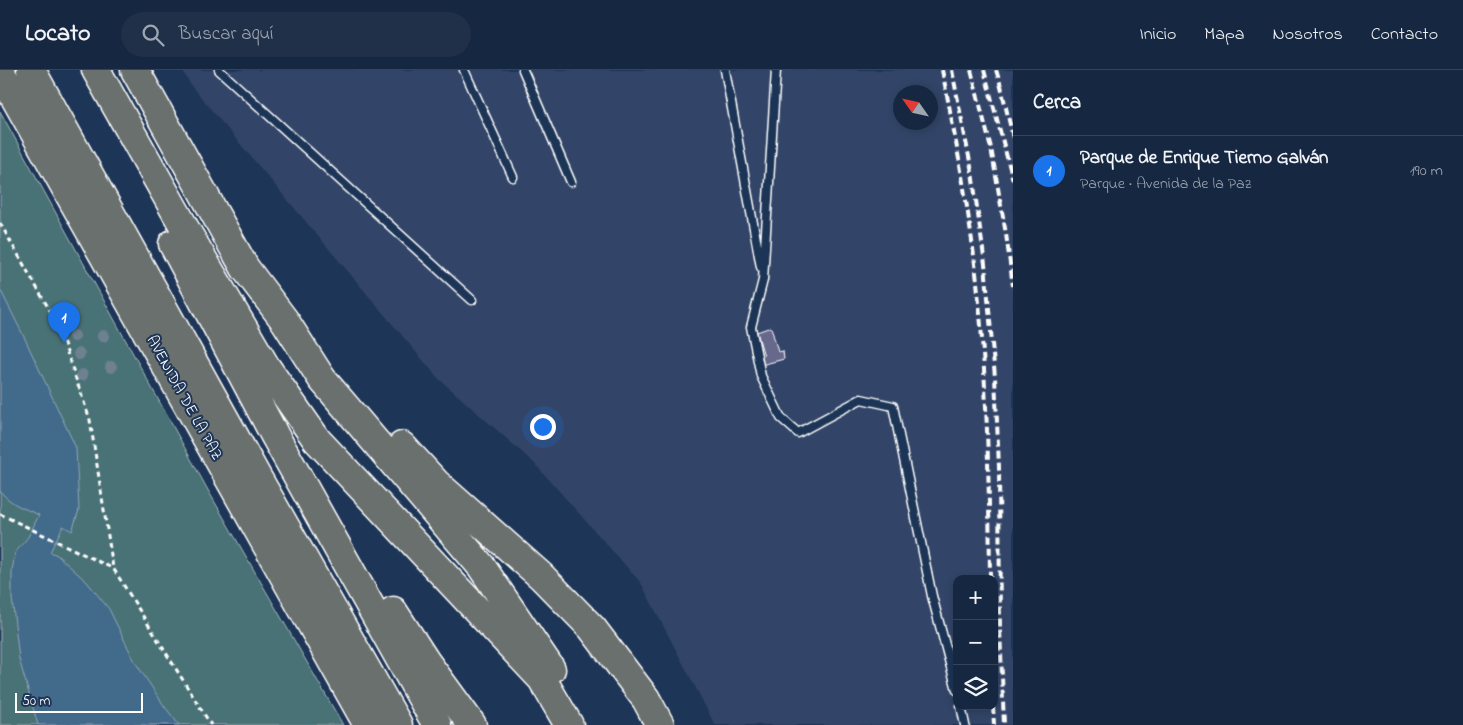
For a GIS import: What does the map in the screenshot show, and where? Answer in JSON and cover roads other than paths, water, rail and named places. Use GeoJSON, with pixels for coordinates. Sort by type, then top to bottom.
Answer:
{"type":"FeatureCollection","features":[{"type":"Feature","properties":{"kind":"highway"},"geometry":{"type":"LineString","coordinates":[[31,70],[239,445],[398,725]]}},
{"type":"Feature","properties":{"kind":"highway"},"geometry":{"type":"LineString","coordinates":[[78,70],[223,336],[275,436],[437,725]]}},
{"type":"Feature","properties":{"kind":"highway"},"geometry":{"type":"LineString","coordinates":[[96,70],[187,232],[266,366],[317,440],[542,679],[569,725]]}},
{"type":"Feature","properties":{"kind":"highway"},"geometry":{"type":"LineString","coordinates":[[135,70],[246,268],[285,321],[322,379],[481,566],[556,677],[585,725]]}},
{"type":"Feature","properties":{"kind":"highway","name":"AVENIDA DE LA PAZ"},"geometry":{"type":"LineString","coordinates":[[0,71],[368,725]]}},
{"type":"Feature","properties":{"kind":"highway"},"geometry":{"type":"LineString","coordinates":[[285,321],[436,483],[541,576],[592,628],[646,699],[660,725]]}},
{"type":"Feature","properties":{"kind":"highway"},"geometry":{"type":"LineString","coordinates":[[223,336],[272,402],[390,606],[426,662],[472,725]]}},
{"type":"Feature","properties":{"kind":"lane"},"geometry":{"type":"LineString","coordinates":[[218,70],[472,300]]}},
{"type":"Feature","properties":{"kind":"lane"},"geometry":{"type":"LineString","coordinates":[[464,70],[512,177]]}},
{"type":"Feature","properties":{"kind":"lane"},"geometry":{"type":"LineString","coordinates":[[523,70],[571,182]]}},
{"type":"Feature","properties":{"kind":"lane"},"geometry":{"type":"LineString","coordinates":[[725,70],[764,280]]}},
{"type":"Feature","properties":{"kind":"lane"},"geometry":{"type":"LineString","coordinates":[[776,70],[764,280],[751,328],[761,376],[781,418],[798,433],[861,398],[893,406],[932,596],[953,675]]}},
{"type":"Feature","properties":{"kind":"lane"},"geometry":{"type":"LineString","coordinates":[[962,710],[965,725]]}},
{"type":"Feature","properties":{"kind":"railway"},"geometry":{"type":"LineString","coordinates":[[942,70],[964,191],[979,303],[987,422],[990,575]]}},
{"type":"Feature","properties":{"kind":"railway"},"geometry":{"type":"LineString","coordinates":[[952,70],[972,172],[985,264],[995,377],[999,467],[1000,628],[1004,725]]}},
{"type":"Feature","properties":{"kind":"railway"},"geometry":{"type":"LineString","coordinates":[[971,70],[991,148],[1013,286]]}},
{"type":"Feature","properties":{"kind":"railway"},"geometry":{"type":"LineString","coordinates":[[984,70],[1013,180]]}},
{"type":"Feature","properties":{"kind":"railway"},"geometry":{"type":"LineString","coordinates":[[996,70],[1002,89]]}},
{"type":"Feature","properties":{"kind":"railway"},"geometry":{"type":"LineString","coordinates":[[1000,83],[1013,137]]}},
{"type":"Feature","properties":{"kind":"railway"},"geometry":{"type":"LineString","coordinates":[[993,710],[994,725]]}},
{"type":"Feature","properties":{"kind":"place","name":"Parque de Enrique Tierno Galván"},"geometry":{"type":"Point","coordinates":[64,343]}}]}
